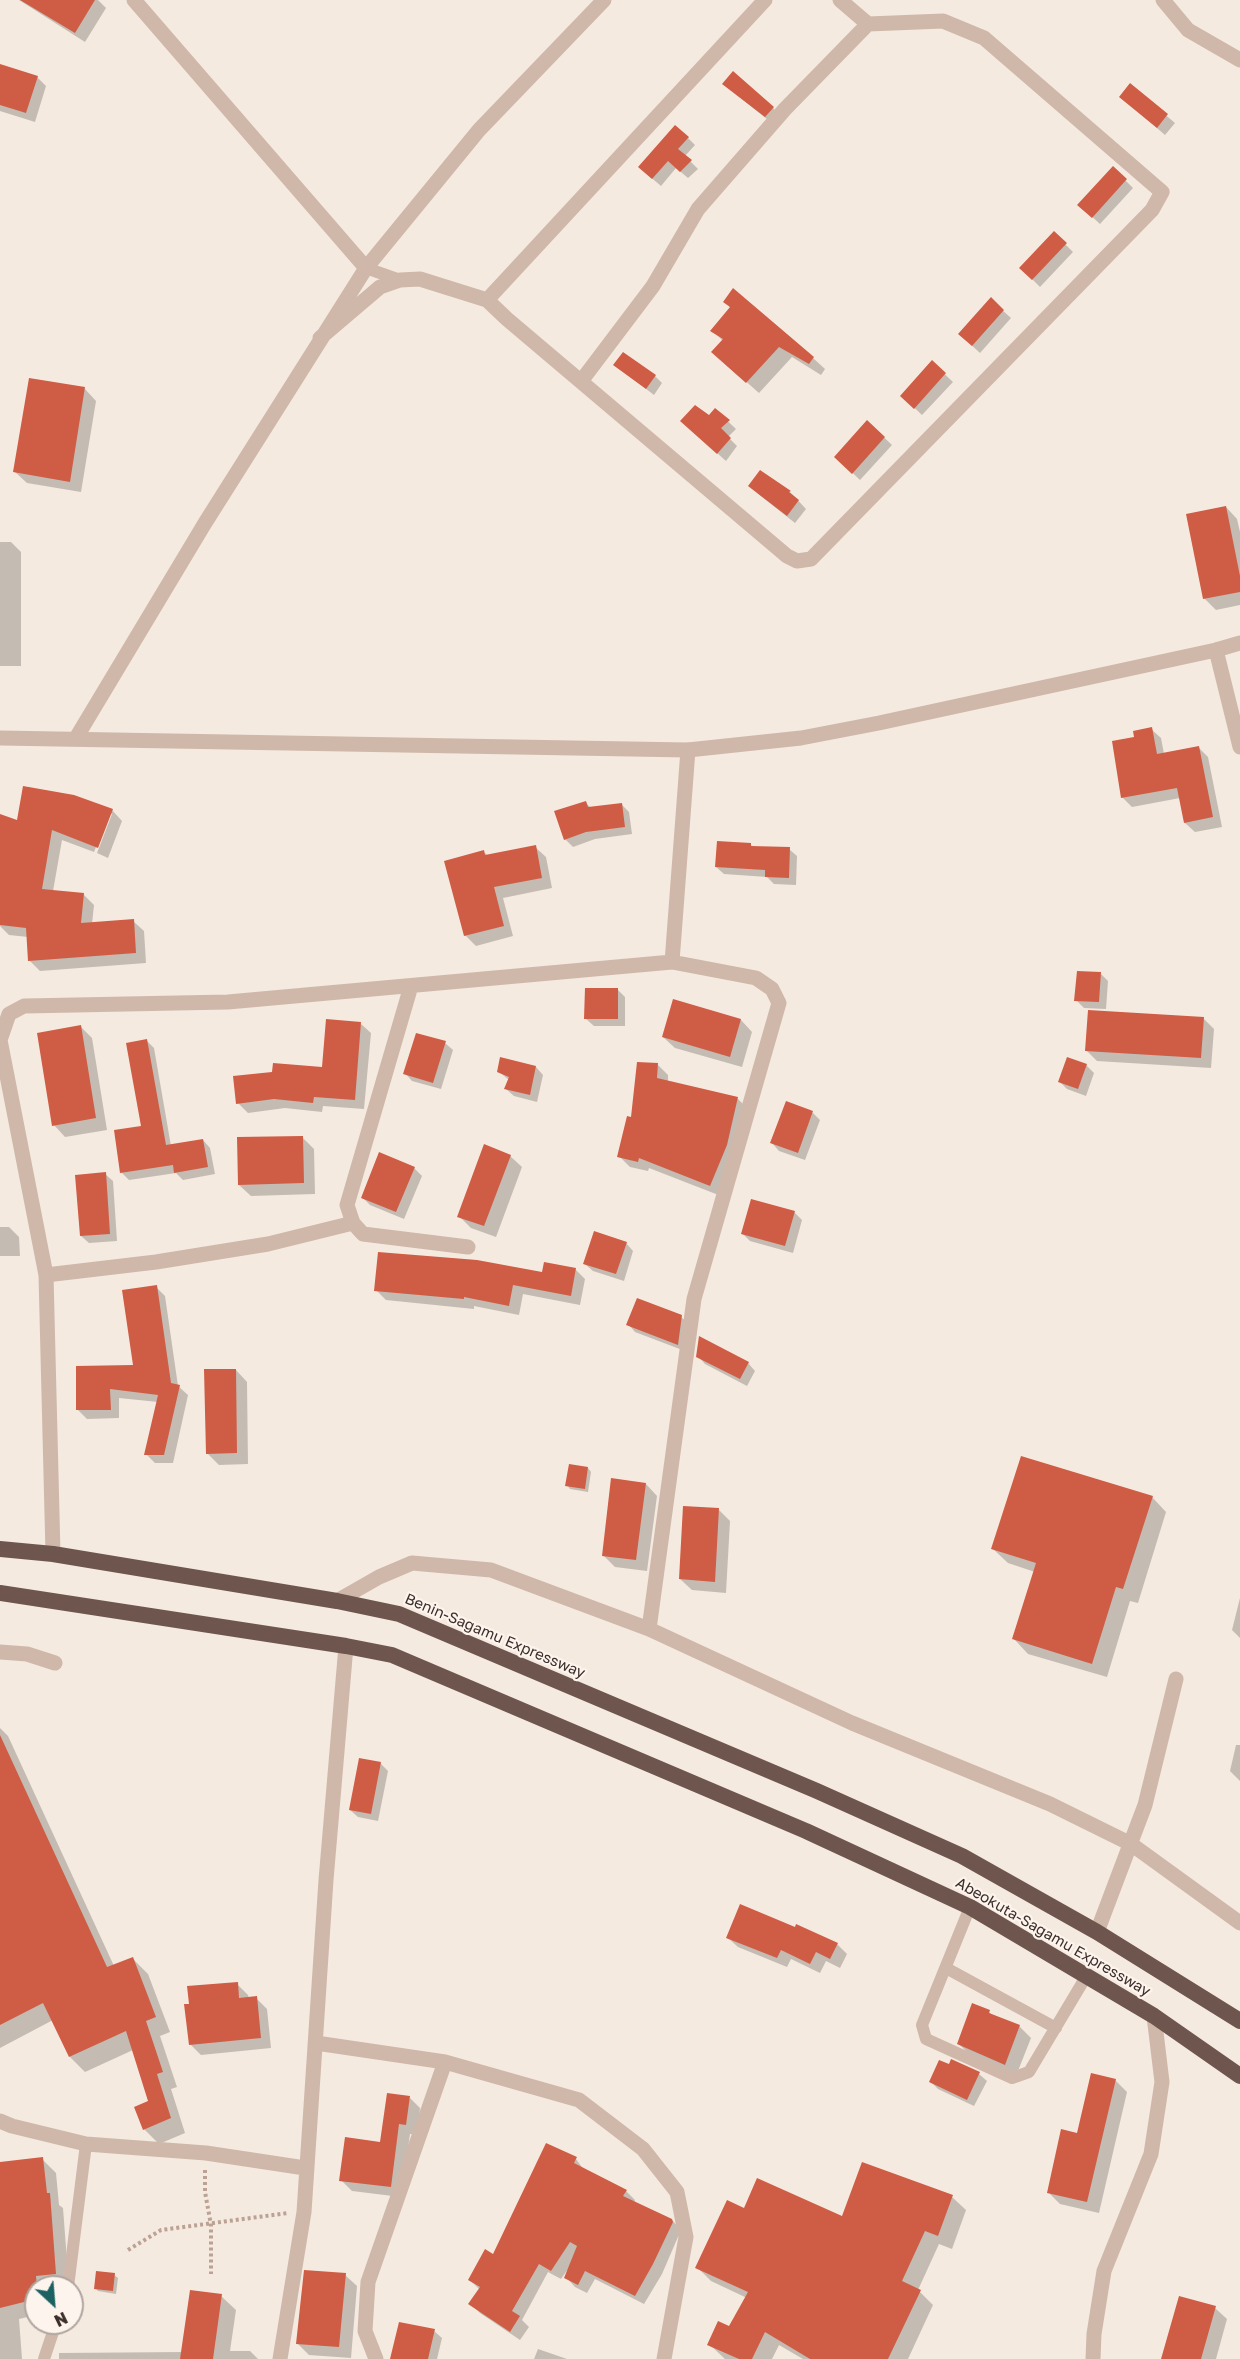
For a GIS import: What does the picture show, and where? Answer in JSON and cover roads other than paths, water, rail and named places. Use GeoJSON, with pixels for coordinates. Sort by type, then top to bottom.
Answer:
{"type":"FeatureCollection","features":[{"type":"Feature","properties":{"kind":"highway","name":"Benin-Sagamu Expressway"},"geometry":{"type":"LineString","coordinates":[[0,1549],[53,1554],[337,1601],[399,1614],[818,1791]]}},
{"type":"Feature","properties":{"kind":"highway"},"geometry":{"type":"LineString","coordinates":[[0,1593],[346,1646]]}},
{"type":"Feature","properties":{"kind":"highway","name":"Abeokuta-Sagamu Expressway"},"geometry":{"type":"LineString","coordinates":[[346,1646],[392,1655],[806,1831],[970,1907],[1154,2016],[1240,2076]]}},
{"type":"Feature","properties":{"kind":"highway","name":"Abeokuta-Sagamu Expressway"},"geometry":{"type":"LineString","coordinates":[[818,1791],[962,1856],[1097,1932],[1240,2021]]}},
{"type":"Feature","properties":{"kind":"street"},"geometry":{"type":"LineString","coordinates":[[134,0],[366,268]]}},
{"type":"Feature","properties":{"kind":"street"},"geometry":{"type":"LineString","coordinates":[[76,738],[205,523],[366,268],[479,130],[604,0]]}},
{"type":"Feature","properties":{"kind":"street"},"geometry":{"type":"LineString","coordinates":[[487,300],[765,0]]}},
{"type":"Feature","properties":{"kind":"street"},"geometry":{"type":"LineString","coordinates":[[320,338],[380,287],[400,280],[420,279],[487,300],[787,556],[797,561],[811,559],[1152,210],[1162,192],[984,38],[943,21],[868,24],[840,0]]}},
{"type":"Feature","properties":{"kind":"street"},"geometry":{"type":"LineString","coordinates":[[1163,0],[1188,30],[1240,60]]}},
{"type":"Feature","properties":{"kind":"street"},"geometry":{"type":"LineString","coordinates":[[582,380],[653,286],[698,209],[785,110],[868,24]]}},
{"type":"Feature","properties":{"kind":"street"},"geometry":{"type":"LineString","coordinates":[[0,738],[688,750],[801,738],[857,728],[1240,643]]}},
{"type":"Feature","properties":{"kind":"street"},"geometry":{"type":"LineString","coordinates":[[1216,650],[1240,747]]}},
{"type":"Feature","properties":{"kind":"street"},"geometry":{"type":"LineString","coordinates":[[672,962],[688,750]]}},
{"type":"Feature","properties":{"kind":"street"},"geometry":{"type":"LineString","coordinates":[[53,1554],[46,1275],[0,1041],[4,1011],[24,1006],[228,1002],[672,962],[756,978],[772,989],[779,1004],[694,1299],[649,1629]]}},
{"type":"Feature","properties":{"kind":"street"},"geometry":{"type":"LineString","coordinates":[[411,986],[346,1205],[353,1223],[363,1234],[468,1247]]}},
{"type":"Feature","properties":{"kind":"street"},"geometry":{"type":"LineString","coordinates":[[46,1275],[156,1262],[268,1245],[353,1223]]}},
{"type":"Feature","properties":{"kind":"street"},"geometry":{"type":"LineString","coordinates":[[337,1601],[379,1577],[412,1563],[491,1570],[649,1629],[852,1723],[1050,1804],[1131,1844],[1240,1923]]}},
{"type":"Feature","properties":{"kind":"street"},"geometry":{"type":"LineString","coordinates":[[280,2359],[304,2212],[305,2168],[316,2043],[326,1880],[346,1646]]}},
{"type":"Feature","properties":{"kind":"street"},"geometry":{"type":"LineString","coordinates":[[0,1652],[27,1654],[55,1663]]}},
{"type":"Feature","properties":{"kind":"street"},"geometry":{"type":"LineString","coordinates":[[1097,1932],[1145,1805],[1176,1679]]}},
{"type":"Feature","properties":{"kind":"street"},"geometry":{"type":"LineString","coordinates":[[1093,2359],[1094,2334],[1104,2271],[1151,2154],[1162,2082],[1154,2016]]}},
{"type":"Feature","properties":{"kind":"street"},"geometry":{"type":"LineString","coordinates":[[316,2043],[445,2062],[579,2100],[643,2149],[677,2192],[686,2236],[664,2359]]}},
{"type":"Feature","properties":{"kind":"street"},"geometry":{"type":"LineString","coordinates":[[376,2359],[365,2331],[368,2282],[445,2062]]}},
{"type":"Feature","properties":{"kind":"street"},"geometry":{"type":"LineString","coordinates":[[0,2121],[86,2144],[206,2153],[305,2168]]}},
{"type":"Feature","properties":{"kind":"lane"},"geometry":{"type":"LineString","coordinates":[[366,268],[400,280]]}},
{"type":"Feature","properties":{"kind":"lane"},"geometry":{"type":"LineString","coordinates":[[970,1907],[922,2025],[926,2039],[1012,2078],[1029,2072],[1087,1975]]}},
{"type":"Feature","properties":{"kind":"lane"},"geometry":{"type":"LineString","coordinates":[[946,1968],[1056,2028]]}},
{"type":"Feature","properties":{"kind":"lane"},"geometry":{"type":"LineString","coordinates":[[70,2275],[86,2144]]}},
{"type":"Feature","properties":{"kind":"lane"},"geometry":{"type":"LineString","coordinates":[[44,2359],[52,2335]]}}]}
